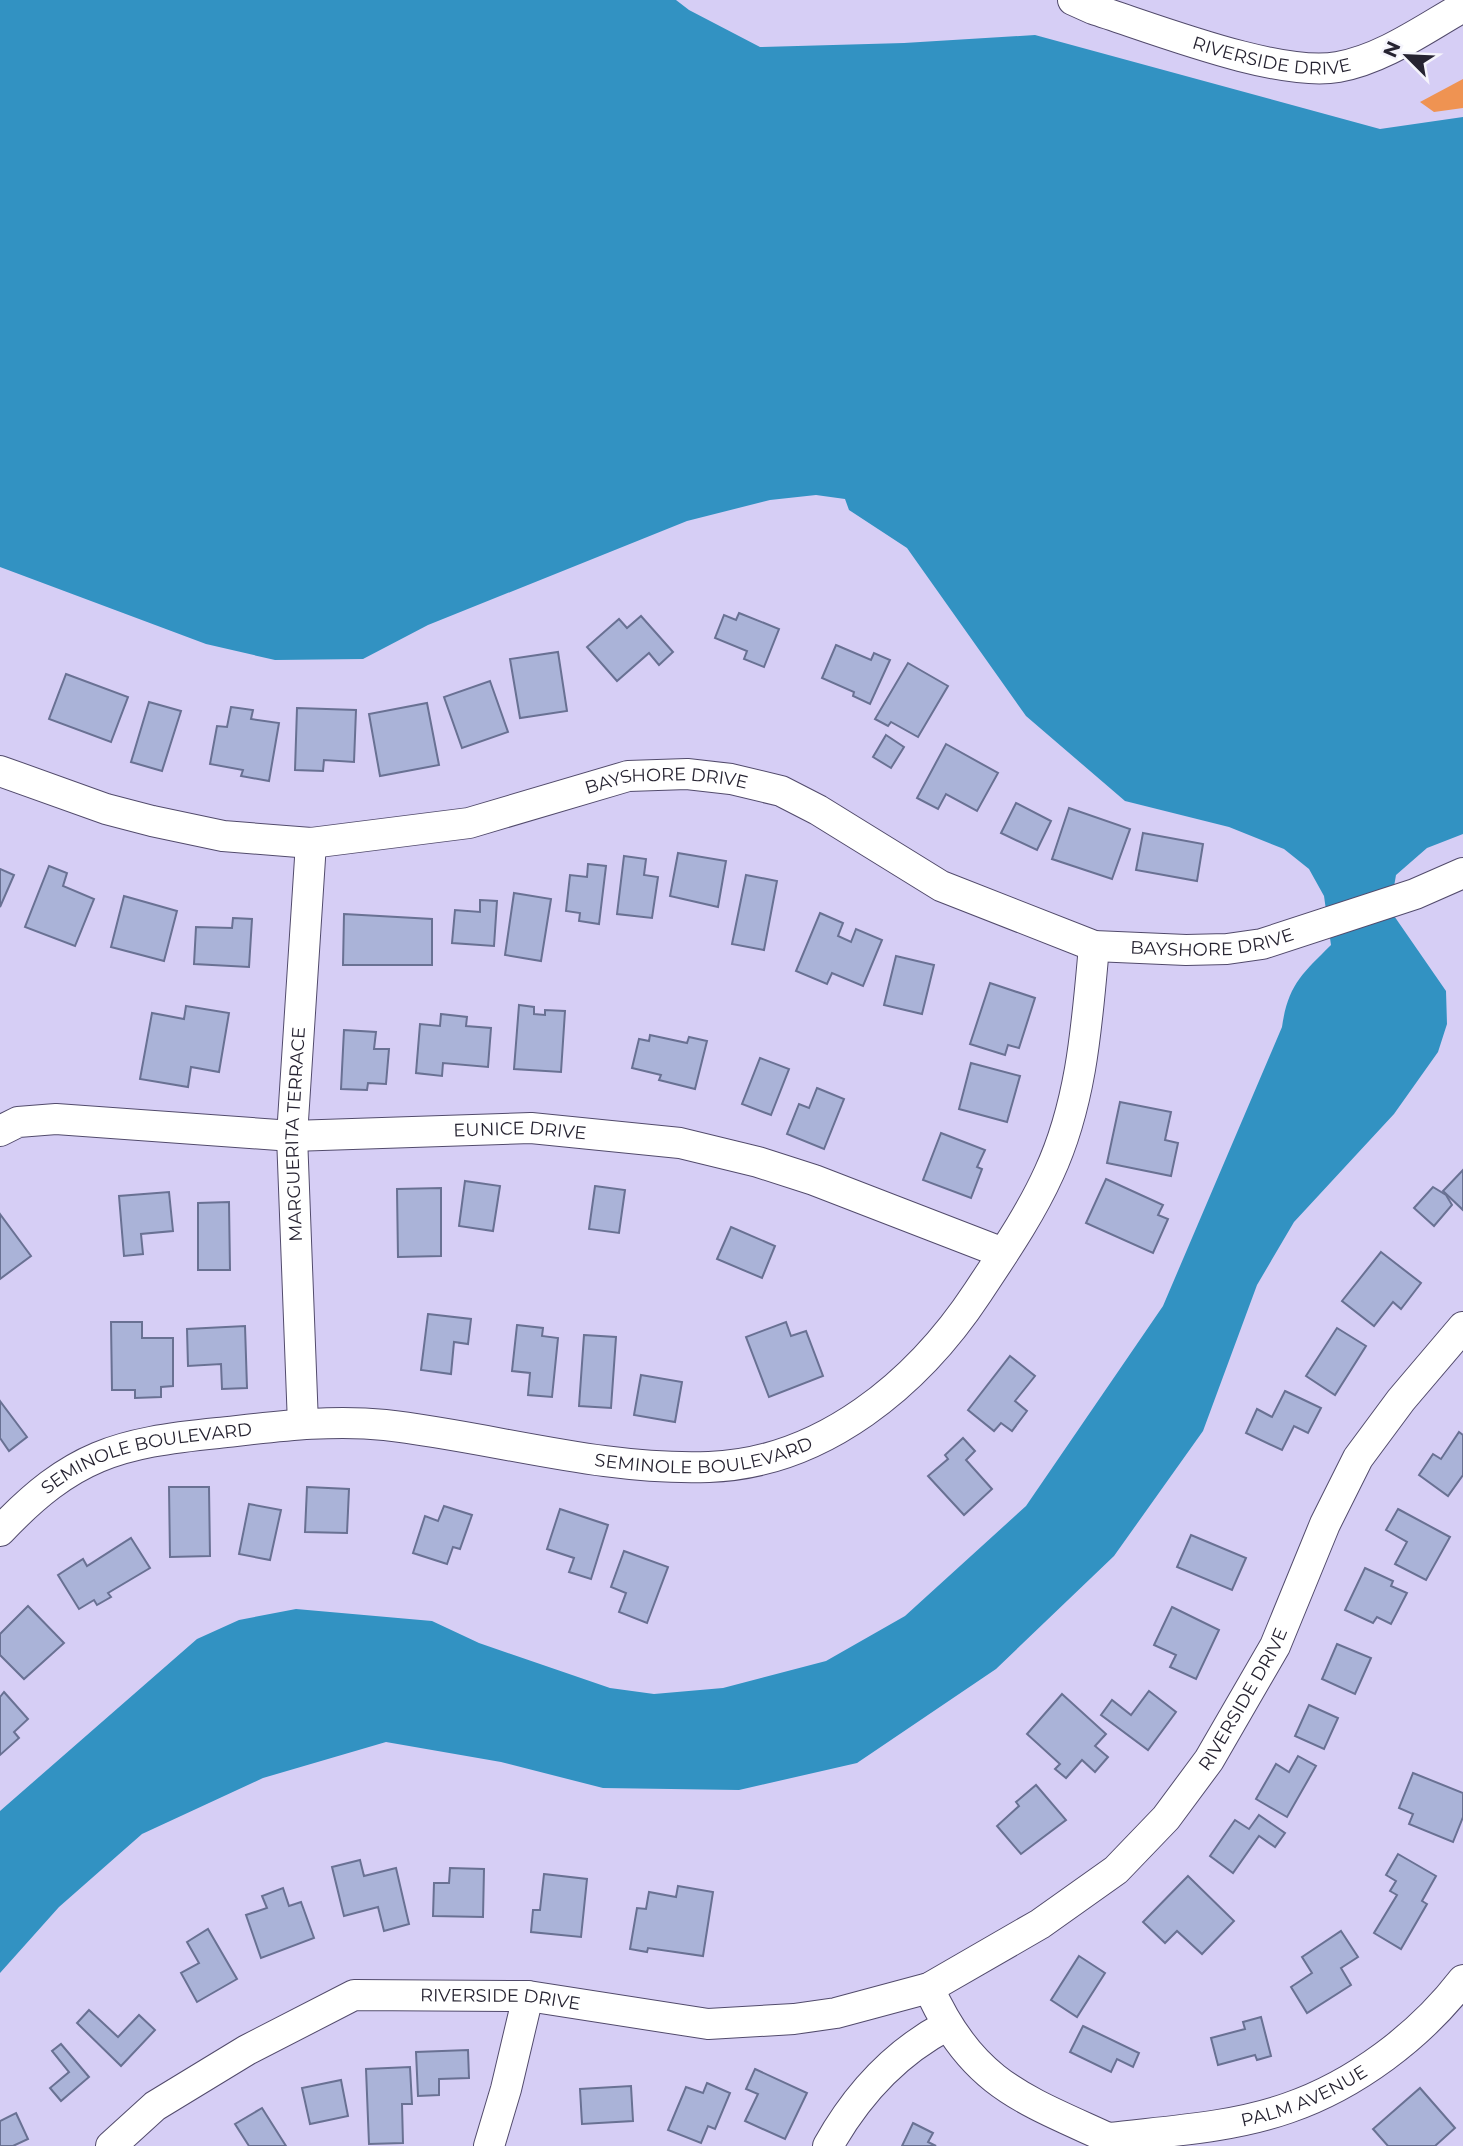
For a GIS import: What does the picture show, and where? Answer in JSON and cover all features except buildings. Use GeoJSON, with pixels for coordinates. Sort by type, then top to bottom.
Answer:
{"type":"FeatureCollection","features":[{"type":"Feature","properties":{"kind":"street","name":"RIVERSIDE DRIVE"},"geometry":{"type":"LineString","coordinates":[[1073,0],[1093,9],[1250,57],[1303,68],[1337,67],[1374,56],[1463,7]]}},
{"type":"Feature","properties":{"kind":"street"},"geometry":{"type":"LineString","coordinates":[[1412,36],[1429,0]]}},
{"type":"Feature","properties":{"kind":"street","name":"BAYSHORE DRIVE"},"geometry":{"type":"LineString","coordinates":[[0,771],[106,809],[152,821],[223,836],[312,843],[469,823],[628,776],[709,776],[781,791],[818,810],[941,886],[1094,946],[1227,949],[1262,944],[1415,894],[1463,873]]}},
{"type":"Feature","properties":{"kind":"street","name":"MARGUERITA TERRACE"},"geometry":{"type":"LineString","coordinates":[[303,1424],[292,1136],[312,843]]}},
{"type":"Feature","properties":{"kind":"street","name":"SEMINOLE BOULEVARD"},"geometry":{"type":"LineString","coordinates":[[10,1521],[57,1479],[100,1454],[121,1447],[303,1424],[386,1425],[603,1460],[710,1467],[755,1462],[782,1455],[823,1436],[861,1415],[883,1398],[942,1342],[1003,1253],[1050,1171],[1069,1111],[1085,1042],[1094,946]]}},
{"type":"Feature","properties":{"kind":"street","name":"EUNICE DRIVE"},"geometry":{"type":"LineString","coordinates":[[9,1126],[90,1120],[292,1136],[531,1128],[680,1143],[758,1162],[803,1177],[1003,1253]]}},
{"type":"Feature","properties":{"kind":"street","name":"RIVERSIDE DRIVE"},"geometry":{"type":"LineString","coordinates":[[111,2146],[155,2106],[247,2050],[354,1995],[528,1996],[708,2024],[743,2024],[836,2013],[929,1988],[1040,1924],[1116,1870],[1166,1818],[1209,1760],[1275,1646],[1325,1524],[1358,1458],[1401,1400],[1463,1327]]}},
{"type":"Feature","properties":{"kind":"street","name":"PALM AVENUE"},"geometry":{"type":"LineString","coordinates":[[1117,2142],[1253,2117],[1288,2108],[1322,2093],[1355,2075],[1414,2032],[1463,1980]]}},
{"type":"Feature","properties":{"kind":"street"},"geometry":{"type":"LineString","coordinates":[[929,1988],[946,2026],[995,2081],[1020,2096],[1117,2142]]}},
{"type":"Feature","properties":{"kind":"street"},"geometry":{"type":"LineString","coordinates":[[489,2146],[506,2089],[528,1996]]}},
{"type":"Feature","properties":{"kind":"street"},"geometry":{"type":"LineString","coordinates":[[828,2146],[840,2124],[881,2073],[912,2045],[946,2026]]}},
{"type":"Feature","properties":{"kind":"shaded area"},"geometry":{"type":"Polygon","coordinates":[[[1463,79],[1463,108],[1434,112],[1420,102],[1463,79]]]}},
{"type":"Feature","properties":{"kind":"water"},"geometry":{"type":"Polygon","coordinates":[[[0,0],[676,0],[689,10],[760,47],[904,43],[1035,35],[1380,129],[1463,117],[1463,834],[1427,848],[1396,875],[1390,910],[1446,991],[1447,1024],[1438,1052],[1394,1114],[1294,1222],[1257,1285],[1203,1431],[1114,1556],[996,1669],[857,1763],[739,1790],[603,1788],[501,1762],[386,1742],[263,1778],[142,1834],[59,1907],[0,1973],[0,1811],[197,1639],[239,1620],[296,1609],[432,1621],[479,1643],[610,1688],[654,1694],[723,1688],[826,1661],[905,1616],[1026,1506],[1163,1306],[1282,1027],[1292,990],[1331,945],[1324,896],[1309,869],[1284,849],[1229,827],[1125,801],[1026,716],[907,548],[849,510],[845,499],[816,495],[770,500],[687,521],[428,625],[363,659],[275,660],[206,644],[0,567],[0,0]]]}}]}
